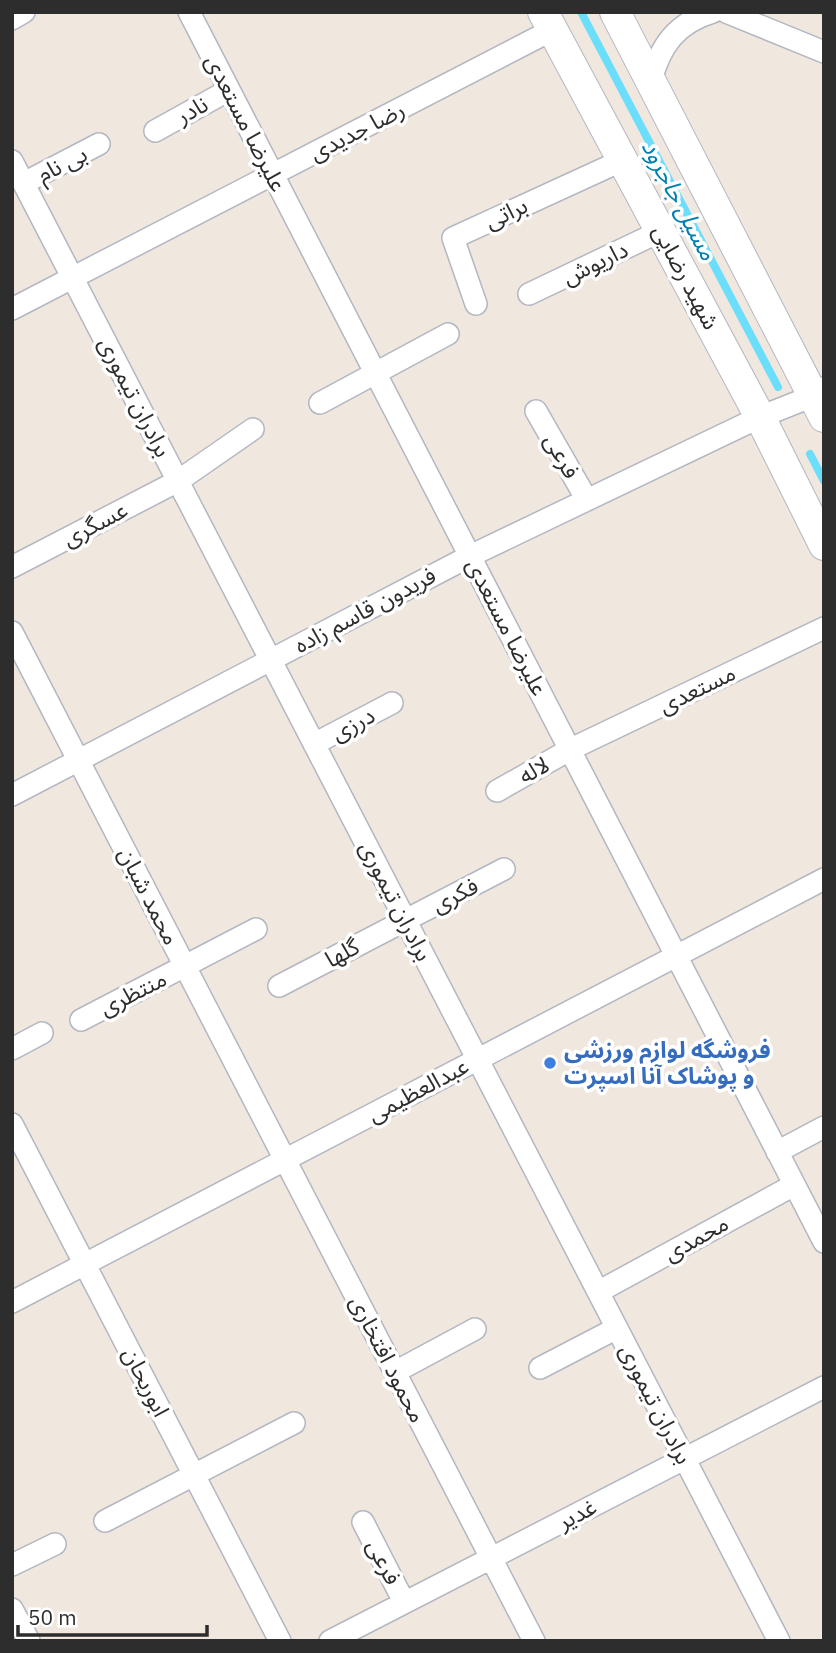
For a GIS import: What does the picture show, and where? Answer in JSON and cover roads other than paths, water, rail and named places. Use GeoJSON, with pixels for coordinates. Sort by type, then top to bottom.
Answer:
{"type":"FeatureCollection","features":[{"type":"Feature","properties":{"kind":"main road"},"geometry":{"type":"LineString","coordinates":[[615,12],[820,400]]}},
{"type":"Feature","properties":{"kind":"main road","name":"شهید رضایی"},"geometry":{"type":"LineString","coordinates":[[548,21],[760,417],[824,545]]}},
{"type":"Feature","properties":{"kind":"street"},"geometry":{"type":"LineString","coordinates":[[12,19],[24,12]]}},
{"type":"Feature","properties":{"kind":"street","name":"علیرضا مستعدی"},"geometry":{"type":"LineString","coordinates":[[189,12],[824,1242]]}},
{"type":"Feature","properties":{"kind":"street"},"geometry":{"type":"LineString","coordinates":[[651,82],[658,56],[673,33],[695,18],[713,12]]}},
{"type":"Feature","properties":{"kind":"street"},"geometry":{"type":"LineString","coordinates":[[726,12],[824,52]]}},
{"type":"Feature","properties":{"kind":"street","name":"رضا جدیدی"},"geometry":{"type":"LineString","coordinates":[[12,309],[273,174],[548,21]]}},
{"type":"Feature","properties":{"kind":"street","name":"نادر"},"geometry":{"type":"LineString","coordinates":[[155,131],[229,90]]}},
{"type":"Feature","properties":{"kind":"street","name":"بی نام"},"geometry":{"type":"LineString","coordinates":[[24,183],[99,144]]}},
{"type":"Feature","properties":{"kind":"street","name":"براتی"},"geometry":{"type":"LineString","coordinates":[[476,304],[453,238],[623,160]]}},
{"type":"Feature","properties":{"kind":"street","name":"برادران تیموری"},"geometry":{"type":"LineString","coordinates":[[12,161],[684,1458],[770,1638]]}},
{"type":"Feature","properties":{"kind":"street","name":"داریوش"},"geometry":{"type":"LineString","coordinates":[[530,294],[661,231]]}},
{"type":"Feature","properties":{"kind":"street"},"geometry":{"type":"LineString","coordinates":[[320,403],[448,334]]}},
{"type":"Feature","properties":{"kind":"street","name":"فریدون قاسم زاده"},"geometry":{"type":"LineString","coordinates":[[12,794],[470,556],[760,417],[820,400]]}},
{"type":"Feature","properties":{"kind":"street","name":"فرعی"},"geometry":{"type":"LineString","coordinates":[[536,411],[587,500]]}},
{"type":"Feature","properties":{"kind":"street","name":"عسگری"},"geometry":{"type":"LineString","coordinates":[[12,567],[178,481],[253,429]]}},
{"type":"Feature","properties":{"kind":"street","name":"مستعدی"},"geometry":{"type":"LineString","coordinates":[[571,750],[824,628]]}},
{"type":"Feature","properties":{"kind":"street","name":"محمد شبان"},"geometry":{"type":"LineString","coordinates":[[12,632],[285,1160]]}},
{"type":"Feature","properties":{"kind":"street","name":"درزی"},"geometry":{"type":"LineString","coordinates":[[314,744],[392,703]]}},
{"type":"Feature","properties":{"kind":"street","name":"لاله"},"geometry":{"type":"LineString","coordinates":[[497,791],[571,750]]}},
{"type":"Feature","properties":{"kind":"street","name":"فکری"},"geometry":{"type":"LineString","coordinates":[[405,920],[503,869]]}},
{"type":"Feature","properties":{"kind":"street","name":"عبدالعظیمی"},"geometry":{"type":"LineString","coordinates":[[12,1302],[824,878]]}},
{"type":"Feature","properties":{"kind":"street","name":"گلها"},"geometry":{"type":"LineString","coordinates":[[279,986],[405,920]]}},
{"type":"Feature","properties":{"kind":"street","name":"منتظری"},"geometry":{"type":"LineString","coordinates":[[81,1020],[256,929]]}},
{"type":"Feature","properties":{"kind":"street"},"geometry":{"type":"LineString","coordinates":[[12,1049],[42,1033]]}},
{"type":"Feature","properties":{"kind":"street","name":"ابوریحان"},"geometry":{"type":"LineString","coordinates":[[12,1124],[280,1641]]}},
{"type":"Feature","properties":{"kind":"street"},"geometry":{"type":"LineString","coordinates":[[777,1152],[824,1127]]}},
{"type":"Feature","properties":{"kind":"street","name":"محمود افتخاری"},"geometry":{"type":"LineString","coordinates":[[285,1160],[534,1641]]}},
{"type":"Feature","properties":{"kind":"street","name":"محمدی"},"geometry":{"type":"LineString","coordinates":[[598,1292],[794,1185]]}},
{"type":"Feature","properties":{"kind":"street"},"geometry":{"type":"LineString","coordinates":[[540,1368],[617,1328]]}},
{"type":"Feature","properties":{"kind":"street"},"geometry":{"type":"LineString","coordinates":[[394,1372],[475,1329]]}},
{"type":"Feature","properties":{"kind":"street","name":"غدیر"},"geometry":{"type":"LineString","coordinates":[[330,1641],[824,1387]]}},
{"type":"Feature","properties":{"kind":"street"},"geometry":{"type":"LineString","coordinates":[[105,1521],[294,1423]]}},
{"type":"Feature","properties":{"kind":"street","name":"فرعی"},"geometry":{"type":"LineString","coordinates":[[363,1522],[404,1602]]}},
{"type":"Feature","properties":{"kind":"street"},"geometry":{"type":"LineString","coordinates":[[12,1565],[55,1544]]}},
{"type":"Feature","properties":{"kind":"street"},"geometry":{"type":"LineString","coordinates":[[12,1609],[29,1641]]}},
{"type":"Feature","properties":{"kind":"waterway","name":"مسیل جاجرود"},"geometry":{"type":"LineString","coordinates":[[581,12],[778,387]]}},
{"type":"Feature","properties":{"kind":"waterway","name":"مسیل جاجرود"},"geometry":{"type":"LineString","coordinates":[[810,454],[824,481]]}},
{"type":"Feature","properties":{"kind":"place","name":"فروشگه لوازم ورزشی و پوشاک آنا اسپرت"},"geometry":{"type":"Point","coordinates":[550,1063]}}]}
